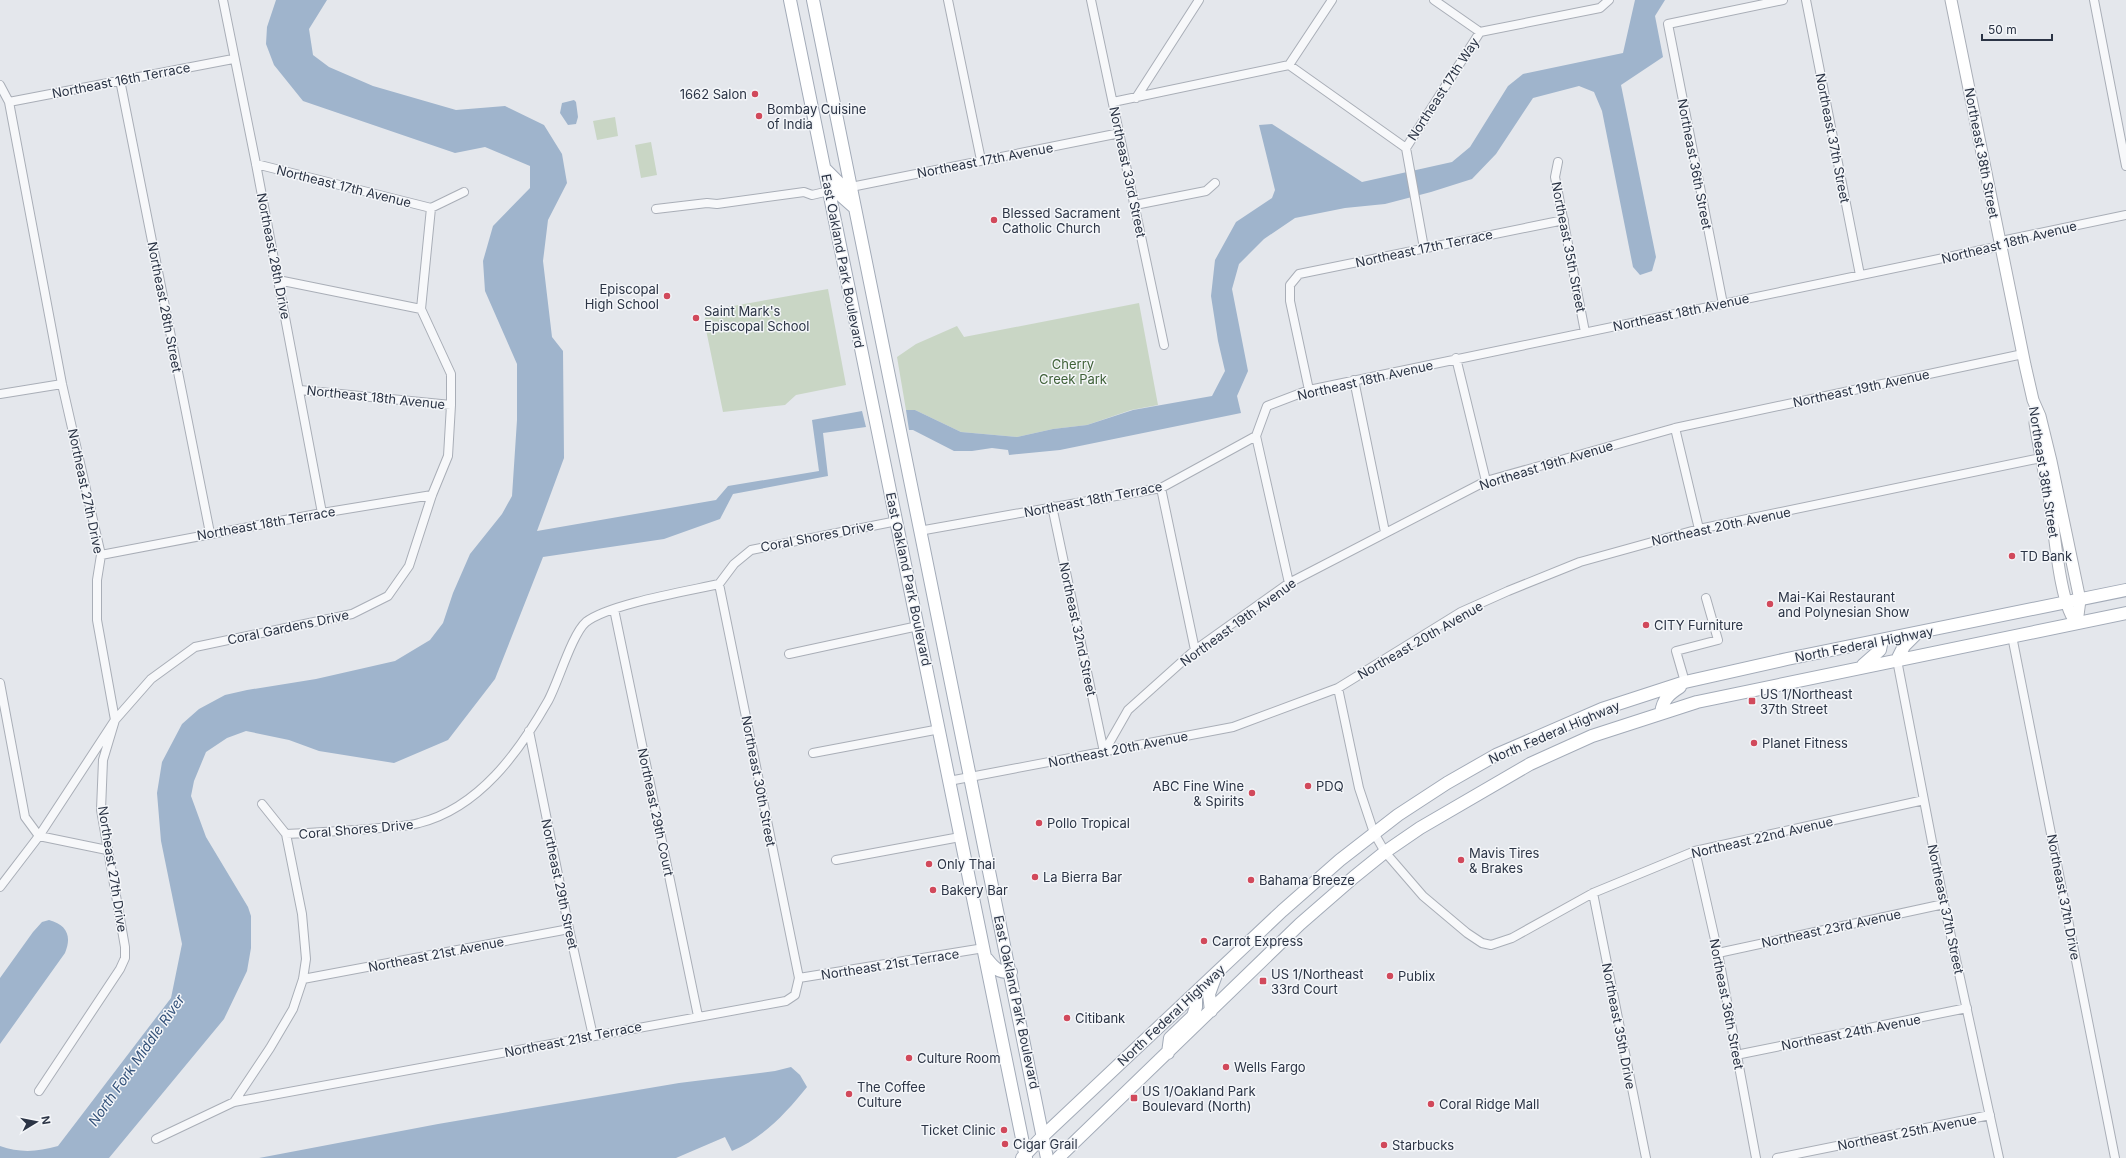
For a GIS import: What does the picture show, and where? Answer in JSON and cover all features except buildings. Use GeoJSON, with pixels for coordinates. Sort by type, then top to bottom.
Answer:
{"type":"FeatureCollection","features":[{"type":"Feature","properties":{"kind":"main road","name":"East Oakland Park Boulevard"},"geometry":{"type":"LineString","coordinates":[[790,0],[940,729],[1024,1157]]}},
{"type":"Feature","properties":{"kind":"main road","name":"East Oakland Park Boulevard"},"geometry":{"type":"LineString","coordinates":[[813,0],[919,531],[1011,972],[1047,1158]]}},
{"type":"Feature","properties":{"kind":"main road"},"geometry":{"type":"LineString","coordinates":[[825,169],[840,184],[851,187]]}},
{"type":"Feature","properties":{"kind":"main road"},"geometry":{"type":"LineString","coordinates":[[829,191],[838,193],[855,208]]}},
{"type":"Feature","properties":{"kind":"main road"},"geometry":{"type":"LineString","coordinates":[[880,441],[892,449],[902,447]]}},
{"type":"Feature","properties":{"kind":"main road"},"geometry":{"type":"LineString","coordinates":[[897,521],[910,524],[919,531]]}},
{"type":"Feature","properties":{"kind":"main road","name":"North Federal Highway"},"geometry":{"type":"LineString","coordinates":[[1024,1157],[1043,1136],[1311,885],[1374,833],[1436,790],[1496,755],[1602,709],[1685,682],[2126,590]]}},
{"type":"Feature","properties":{"kind":"main road","name":"North Federal Highway"},"geometry":{"type":"LineString","coordinates":[[1058,1158],[1326,900],[1385,852],[1451,808],[1530,764],[1592,736],[1661,713],[1728,694],[2126,614]]}},
{"type":"Feature","properties":{"kind":"main road"},"geometry":{"type":"LineString","coordinates":[[1897,660],[1904,646],[1917,633]]}},
{"type":"Feature","properties":{"kind":"main road"},"geometry":{"type":"LineString","coordinates":[[1860,667],[1880,650],[1882,640]]}},
{"type":"Feature","properties":{"kind":"main road"},"geometry":{"type":"LineString","coordinates":[[1661,713],[1662,704],[1667,696],[1685,682]]}},
{"type":"Feature","properties":{"kind":"main road"},"geometry":{"type":"LineString","coordinates":[[985,954],[999,971],[1011,972]]}},
{"type":"Feature","properties":{"kind":"main road"},"geometry":{"type":"LineString","coordinates":[[1211,1011],[1209,994],[1217,972]]}},
{"type":"Feature","properties":{"kind":"main road"},"geometry":{"type":"LineString","coordinates":[[1168,1053],[1170,1038],[1193,1016],[1196,1007],[1196,992]]}},
{"type":"Feature","properties":{"kind":"street","name":"Northeast 28th Drive"},"geometry":{"type":"LineString","coordinates":[[223,0],[300,390],[322,512]]}},
{"type":"Feature","properties":{"kind":"street"},"geometry":{"type":"LineString","coordinates":[[948,0],[981,160]]}},
{"type":"Feature","properties":{"kind":"street","name":"Northeast 33rd Street"},"geometry":{"type":"LineString","coordinates":[[1091,0],[1114,102],[1164,345]]}},
{"type":"Feature","properties":{"kind":"street"},"geometry":{"type":"LineString","coordinates":[[1136,98],[1199,0]]}},
{"type":"Feature","properties":{"kind":"street"},"geometry":{"type":"LineString","coordinates":[[1114,102],[1289,65],[1332,0]]}},
{"type":"Feature","properties":{"kind":"street"},"geometry":{"type":"LineString","coordinates":[[1434,0],[1480,32],[1600,8],[1608,0]]}},
{"type":"Feature","properties":{"kind":"street","name":"Northeast 36th Street"},"geometry":{"type":"LineString","coordinates":[[1723,304],[1668,24],[1783,0]]}},
{"type":"Feature","properties":{"kind":"street","name":"Northeast 37th Street"},"geometry":{"type":"LineString","coordinates":[[1806,0],[1860,275]]}},
{"type":"Feature","properties":{"kind":"street","name":"Northeast 38th Street"},"geometry":{"type":"LineString","coordinates":[[1951,0],[2023,354],[2033,400],[2040,416],[2048,448],[2080,600],[2077,623],[2072,620],[2062,586],[2050,503],[2033,416],[2033,400]]}},
{"type":"Feature","properties":{"kind":"street"},"geometry":{"type":"LineString","coordinates":[[2094,0],[2126,166]]}},
{"type":"Feature","properties":{"kind":"street","name":"Northeast 17th Way"},"geometry":{"type":"LineString","coordinates":[[1289,65],[1406,148],[1480,32]]}},
{"type":"Feature","properties":{"kind":"street","name":"Northeast 16th Terrace"},"geometry":{"type":"LineString","coordinates":[[9,102],[234,59]]}},
{"type":"Feature","properties":{"kind":"street","name":"Northeast 28th Street"},"geometry":{"type":"LineString","coordinates":[[120,80],[210,533]]}},
{"type":"Feature","properties":{"kind":"street","name":"Northeast 27th Drive"},"geometry":{"type":"LineString","coordinates":[[0,85],[9,102],[62,384],[101,556],[97,580],[97,620],[115,720],[103,760],[101,775],[101,810],[107,850],[124,936],[125,958],[120,969],[39,1091]]}},
{"type":"Feature","properties":{"kind":"street","name":"Northeast 17th Avenue"},"geometry":{"type":"LineString","coordinates":[[851,187],[1120,133]]}},
{"type":"Feature","properties":{"kind":"street"},"geometry":{"type":"LineString","coordinates":[[1406,148],[1408,167],[1417,206],[1424,248]]}},
{"type":"Feature","properties":{"kind":"street","name":"Northeast 35th Street"},"geometry":{"type":"LineString","coordinates":[[1558,162],[1556,177],[1585,332]]}},
{"type":"Feature","properties":{"kind":"street","name":"Northeast 17th Avenue"},"geometry":{"type":"LineString","coordinates":[[256,164],[431,208]]}},
{"type":"Feature","properties":{"kind":"street"},"geometry":{"type":"LineString","coordinates":[[1135,205],[1206,191],[1214,183]]}},
{"type":"Feature","properties":{"kind":"street"},"geometry":{"type":"LineString","coordinates":[[656,209],[707,203],[717,204],[804,192],[812,195],[829,191]]}},
{"type":"Feature","properties":{"kind":"street"},"geometry":{"type":"LineString","coordinates":[[278,280],[421,309],[431,208],[464,192]]}},
{"type":"Feature","properties":{"kind":"street","name":"Northeast 18th Avenue"},"geometry":{"type":"LineString","coordinates":[[1256,436],[1267,406],[1309,390],[1456,358],[2001,246],[2006,240],[2126,215]]}},
{"type":"Feature","properties":{"kind":"street","name":"Northeast 17th Terrace"},"geometry":{"type":"LineString","coordinates":[[1309,390],[1290,301],[1290,285],[1299,274],[1564,220]]}},
{"type":"Feature","properties":{"kind":"street","name":"Coral Gardens Drive"},"geometry":{"type":"LineString","coordinates":[[0,887],[39,836],[115,720],[151,679],[195,647],[352,614],[388,596],[409,566],[432,495],[448,456],[451,374],[421,309]]}},
{"type":"Feature","properties":{"kind":"street","name":"Northeast 19th Avenue"},"geometry":{"type":"LineString","coordinates":[[1104,752],[1128,710],[1195,650],[1289,583],[1486,481],[1675,428],[2023,354]]}},
{"type":"Feature","properties":{"kind":"street"},"geometry":{"type":"LineString","coordinates":[[1456,358],[1486,481]]}},
{"type":"Feature","properties":{"kind":"street"},"geometry":{"type":"LineString","coordinates":[[1354,380],[1385,532]]}},
{"type":"Feature","properties":{"kind":"street"},"geometry":{"type":"LineString","coordinates":[[0,394],[62,384]]}},
{"type":"Feature","properties":{"kind":"street","name":"Northeast 18th Avenue"},"geometry":{"type":"LineString","coordinates":[[300,390],[451,405]]}},
{"type":"Feature","properties":{"kind":"street"},"geometry":{"type":"LineString","coordinates":[[1675,428],[1699,529]]}},
{"type":"Feature","properties":{"kind":"street"},"geometry":{"type":"LineString","coordinates":[[1256,436],[1289,583]]}},
{"type":"Feature","properties":{"kind":"street","name":"Northeast 18th Terrace"},"geometry":{"type":"LineString","coordinates":[[919,531],[1052,506],[1161,488],[1256,436]]}},
{"type":"Feature","properties":{"kind":"street"},"geometry":{"type":"LineString","coordinates":[[2041,458],[2048,448]]}},
{"type":"Feature","properties":{"kind":"street","name":"Northeast 20th Avenue"},"geometry":{"type":"LineString","coordinates":[[949,781],[1233,727],[1338,688],[1461,612],[1580,562],[1699,529],[2041,458]]}},
{"type":"Feature","properties":{"kind":"street"},"geometry":{"type":"LineString","coordinates":[[1161,488],[1195,650]]}},
{"type":"Feature","properties":{"kind":"street","name":"Northeast 18th Terrace"},"geometry":{"type":"LineString","coordinates":[[101,556],[210,533],[322,512],[432,495]]}},
{"type":"Feature","properties":{"kind":"street","name":"Northeast 32nd Street"},"geometry":{"type":"LineString","coordinates":[[1052,506],[1104,752]]}},
{"type":"Feature","properties":{"kind":"street","name":"Coral Shores Drive"},"geometry":{"type":"LineString","coordinates":[[286,834],[365,830],[420,823],[456,808],[487,784],[514,755],[548,700],[573,643],[585,623],[614,609],[719,584],[734,564],[751,550],[897,521]]}},
{"type":"Feature","properties":{"kind":"street","name":"Northeast 30th Street"},"geometry":{"type":"LineString","coordinates":[[719,584],[799,978]]}},
{"type":"Feature","properties":{"kind":"street"},"geometry":{"type":"LineString","coordinates":[[1685,682],[1676,651],[1718,640],[1706,598]]}},
{"type":"Feature","properties":{"kind":"street","name":"Northeast 29th Court"},"geometry":{"type":"LineString","coordinates":[[614,609],[698,1016]]}},
{"type":"Feature","properties":{"kind":"street"},"geometry":{"type":"LineString","coordinates":[[790,654],[918,626]]}},
{"type":"Feature","properties":{"kind":"street","name":"Northeast 37th Drive"},"geometry":{"type":"LineString","coordinates":[[2012,636],[2115,1158]]}},
{"type":"Feature","properties":{"kind":"street","name":"Northeast 37th Street"},"geometry":{"type":"LineString","coordinates":[[1897,660],[1944,904],[2000,1158]]}},
{"type":"Feature","properties":{"kind":"street"},"geometry":{"type":"LineString","coordinates":[[0,683],[25,817],[39,836],[107,850]]}},
{"type":"Feature","properties":{"kind":"street"},"geometry":{"type":"LineString","coordinates":[[1338,688],[1359,788],[1374,833],[1385,852]]}},
{"type":"Feature","properties":{"kind":"street"},"geometry":{"type":"LineString","coordinates":[[813,753],[940,729]]}},
{"type":"Feature","properties":{"kind":"street","name":"Northeast 29th Street"},"geometry":{"type":"LineString","coordinates":[[529,732],[592,1036]]}},
{"type":"Feature","properties":{"kind":"street","name":"Northeast 22nd Avenue"},"geometry":{"type":"LineString","coordinates":[[1385,852],[1423,896],[1482,943],[1491,945],[1498,944],[1592,893],[1695,851],[1924,800]]}},
{"type":"Feature","properties":{"kind":"street","name":"Coral Shores Drive"},"geometry":{"type":"LineString","coordinates":[[234,1102],[270,1048],[293,1009],[303,979],[306,959],[302,914],[286,834],[262,804]]}},
{"type":"Feature","properties":{"kind":"street"},"geometry":{"type":"LineString","coordinates":[[836,860],[960,837]]}},
{"type":"Feature","properties":{"kind":"street","name":"Northeast 36th Street"},"geometry":{"type":"LineString","coordinates":[[1695,851],[1718,953],[1756,1158]]}},
{"type":"Feature","properties":{"kind":"street","name":"Northeast 35th Drive"},"geometry":{"type":"LineString","coordinates":[[1592,893],[1646,1158]]}},
{"type":"Feature","properties":{"kind":"street","name":"Northeast 23rd Avenue"},"geometry":{"type":"LineString","coordinates":[[1718,953],[1944,904]]}},
{"type":"Feature","properties":{"kind":"street","name":"Northeast 21st Avenue"},"geometry":{"type":"LineString","coordinates":[[303,979],[569,929]]}},
{"type":"Feature","properties":{"kind":"street","name":"Northeast 21st Terrace"},"geometry":{"type":"LineString","coordinates":[[156,1139],[234,1102],[786,1001],[795,995],[799,978],[985,954]]}},
{"type":"Feature","properties":{"kind":"street","name":"Northeast 24th Avenue"},"geometry":{"type":"LineString","coordinates":[[1736,1055],[1967,1008]]}},
{"type":"Feature","properties":{"kind":"street","name":"Northeast 25th Avenue"},"geometry":{"type":"LineString","coordinates":[[1776,1158],[1990,1115]]}},
{"type":"Feature","properties":{"kind":"green space"},"geometry":{"type":"Polygon","coordinates":[[[615,117],[618,136],[597,140],[593,121],[615,117]]]}},
{"type":"Feature","properties":{"kind":"green space"},"geometry":{"type":"Polygon","coordinates":[[[651,142],[657,175],[641,178],[635,145],[651,142]]]}},
{"type":"Feature","properties":{"kind":"green space"},"geometry":{"type":"Polygon","coordinates":[[[828,289],[846,385],[796,395],[785,405],[723,412],[704,320],[710,310],[828,289]]]}},
{"type":"Feature","properties":{"kind":"green space","name":"Cherry Creek Park"},"geometry":{"type":"Polygon","coordinates":[[[1139,303],[1158,405],[1131,410],[1087,425],[1053,429],[1017,437],[961,432],[915,410],[906,410],[897,357],[916,344],[957,326],[964,337],[1139,303]]]}},
{"type":"Feature","properties":{"kind":"water","name":"North Fork Middle River"},"geometry":{"type":"Polygon","coordinates":[[[276,0],[327,0],[309,29],[313,55],[329,67],[373,86],[456,110],[505,106],[544,125],[562,154],[567,183],[548,220],[543,261],[552,337],[563,351],[564,458],[537,531],[716,500],[728,486],[819,471],[812,420],[862,411],[866,427],[823,433],[828,476],[733,494],[720,519],[664,539],[543,557],[495,679],[448,740],[394,763],[319,751],[289,740],[246,731],[227,738],[206,752],[194,781],[191,796],[206,837],[248,907],[251,916],[251,948],[247,971],[224,1019],[109,1158],[0,1158],[0,1146],[15,1150],[29,1151],[43,1150],[58,1146],[171,998],[182,944],[161,841],[157,793],[162,762],[182,724],[199,709],[225,695],[316,679],[395,661],[430,640],[443,623],[453,593],[470,554],[502,514],[512,496],[517,420],[517,364],[485,291],[483,261],[493,226],[530,188],[530,166],[485,147],[455,153],[303,101],[274,65],[266,44],[267,27],[276,0]]]}},
{"type":"Feature","properties":{"kind":"water"},"geometry":{"type":"Polygon","coordinates":[[[1635,0],[1665,0],[1655,16],[1663,57],[1621,85],[1656,257],[1652,271],[1640,275],[1633,267],[1602,111],[1594,92],[1579,86],[1533,98],[1496,154],[1472,179],[1385,204],[1345,208],[1295,218],[1264,239],[1239,264],[1232,289],[1248,371],[1237,396],[1241,413],[1060,450],[1009,455],[1008,450],[992,448],[972,451],[954,451],[913,430],[909,430],[906,410],[915,410],[961,432],[1017,437],[1053,429],[1087,425],[1133,410],[1212,396],[1225,371],[1218,341],[1211,296],[1215,260],[1236,222],[1272,198],[1275,190],[1259,125],[1272,124],[1362,182],[1452,162],[1470,147],[1508,86],[1523,74],[1623,53],[1635,0]]]}},
{"type":"Feature","properties":{"kind":"water"},"geometry":{"type":"Polygon","coordinates":[[[574,100],[576,102],[578,117],[576,124],[568,125],[560,113],[562,103],[574,100]]]}},
{"type":"Feature","properties":{"kind":"water"},"geometry":{"type":"Polygon","coordinates":[[[49,920],[64,928],[68,936],[65,953],[0,1044],[0,978],[33,932],[42,922],[49,920]]]}},
{"type":"Feature","properties":{"kind":"water"},"geometry":{"type":"Polygon","coordinates":[[[791,1067],[800,1075],[807,1087],[791,1106],[764,1132],[743,1146],[732,1151],[725,1137],[676,1158],[259,1158],[438,1124],[679,1083],[775,1071],[791,1067]]]}},
{"type":"Feature","properties":{"kind":"place","name":"1662 Salon"},"geometry":{"type":"Point","coordinates":[755,94]}},
{"type":"Feature","properties":{"kind":"place","name":"Bombay Cuisine of India"},"geometry":{"type":"Point","coordinates":[759,116]}},
{"type":"Feature","properties":{"kind":"place","name":"Blessed Sacrament Catholic Church"},"geometry":{"type":"Point","coordinates":[994,220]}},
{"type":"Feature","properties":{"kind":"place","name":"Episcopal High School"},"geometry":{"type":"Point","coordinates":[667,296]}},
{"type":"Feature","properties":{"kind":"place","name":"Saint Mark's Episcopal School"},"geometry":{"type":"Point","coordinates":[696,318]}},
{"type":"Feature","properties":{"kind":"place","name":"TD Bank"},"geometry":{"type":"Point","coordinates":[2012,556]}},
{"type":"Feature","properties":{"kind":"place","name":"Mai-Kai Restaurant and Polynesian Show"},"geometry":{"type":"Point","coordinates":[1770,604]}},
{"type":"Feature","properties":{"kind":"place","name":"CITY Furniture"},"geometry":{"type":"Point","coordinates":[1646,625]}},
{"type":"Feature","properties":{"kind":"place","name":"US 1/Northeast 37th Street"},"geometry":{"type":"Point","coordinates":[1752,701]}},
{"type":"Feature","properties":{"kind":"place","name":"Planet Fitness"},"geometry":{"type":"Point","coordinates":[1754,743]}},
{"type":"Feature","properties":{"kind":"place","name":"PDQ"},"geometry":{"type":"Point","coordinates":[1308,786]}},
{"type":"Feature","properties":{"kind":"place","name":"ABC Fine Wine & Spirits"},"geometry":{"type":"Point","coordinates":[1252,793]}},
{"type":"Feature","properties":{"kind":"place","name":"Pollo Tropical"},"geometry":{"type":"Point","coordinates":[1039,823]}},
{"type":"Feature","properties":{"kind":"place","name":"Mavis Tires & Brakes"},"geometry":{"type":"Point","coordinates":[1461,860]}},
{"type":"Feature","properties":{"kind":"place","name":"Only Thai"},"geometry":{"type":"Point","coordinates":[929,864]}},
{"type":"Feature","properties":{"kind":"place","name":"La Bierra Bar"},"geometry":{"type":"Point","coordinates":[1035,877]}},
{"type":"Feature","properties":{"kind":"place","name":"Bahama Breeze"},"geometry":{"type":"Point","coordinates":[1251,880]}},
{"type":"Feature","properties":{"kind":"place","name":"Bakery Bar"},"geometry":{"type":"Point","coordinates":[933,890]}},
{"type":"Feature","properties":{"kind":"place","name":"Carrot Express"},"geometry":{"type":"Point","coordinates":[1204,941]}},
{"type":"Feature","properties":{"kind":"place","name":"Publix"},"geometry":{"type":"Point","coordinates":[1390,976]}},
{"type":"Feature","properties":{"kind":"place","name":"US 1/Northeast 33rd Court"},"geometry":{"type":"Point","coordinates":[1263,981]}},
{"type":"Feature","properties":{"kind":"place","name":"Citibank"},"geometry":{"type":"Point","coordinates":[1067,1018]}},
{"type":"Feature","properties":{"kind":"place","name":"Culture Room"},"geometry":{"type":"Point","coordinates":[909,1058]}},
{"type":"Feature","properties":{"kind":"place","name":"Wells Fargo"},"geometry":{"type":"Point","coordinates":[1226,1067]}},
{"type":"Feature","properties":{"kind":"place","name":"The Coffee Culture"},"geometry":{"type":"Point","coordinates":[849,1094]}},
{"type":"Feature","properties":{"kind":"place","name":"US 1/Oakland Park Boulevard (North)"},"geometry":{"type":"Point","coordinates":[1134,1098]}},
{"type":"Feature","properties":{"kind":"place","name":"Coral Ridge Mall"},"geometry":{"type":"Point","coordinates":[1431,1104]}},
{"type":"Feature","properties":{"kind":"place","name":"Ticket Clinic"},"geometry":{"type":"Point","coordinates":[1004,1130]}},
{"type":"Feature","properties":{"kind":"place","name":"Cigar Grail"},"geometry":{"type":"Point","coordinates":[1005,1144]}},
{"type":"Feature","properties":{"kind":"place","name":"Starbucks"},"geometry":{"type":"Point","coordinates":[1384,1145]}}]}
